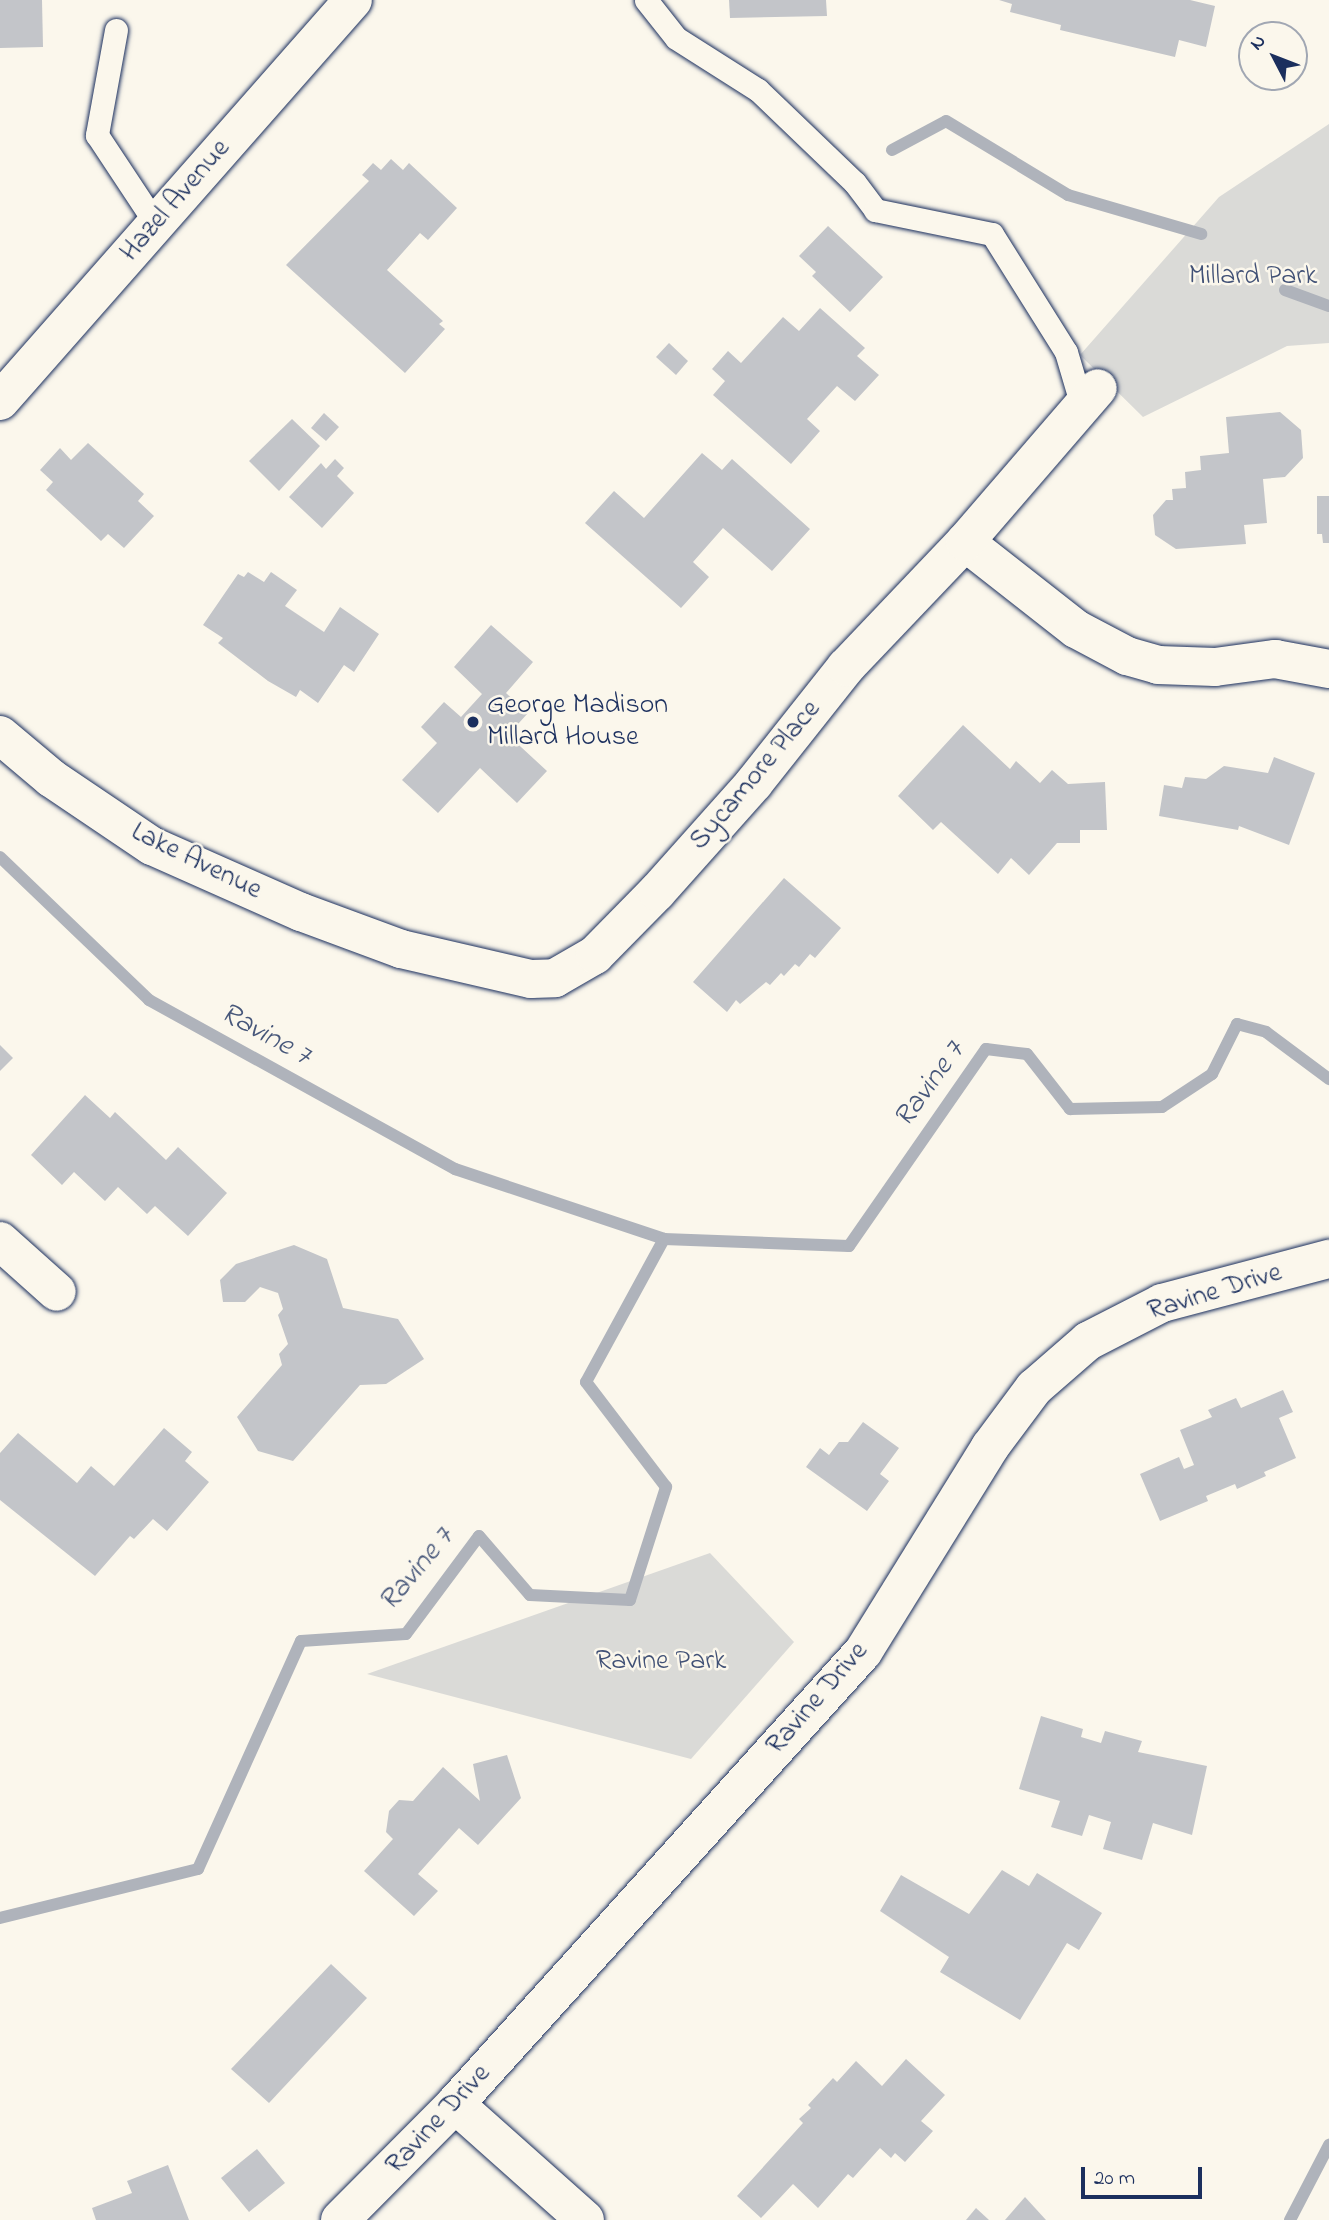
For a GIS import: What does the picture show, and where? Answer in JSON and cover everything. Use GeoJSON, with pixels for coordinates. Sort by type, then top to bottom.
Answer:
{"type":"FeatureCollection","features":[{"type":"Feature","properties":{"kind":"street","name":"Hazel Avenue"},"geometry":{"type":"LineString","coordinates":[[0,401],[353,0]]}},
{"type":"Feature","properties":{"kind":"street","name":"Sycamore Place"},"geometry":{"type":"LineString","coordinates":[[333,924],[401,949],[531,979],[555,978],[595,955],[754,783],[846,667],[965,542],[1090,397]]}},
{"type":"Feature","properties":{"kind":"street"},"geometry":{"type":"LineString","coordinates":[[965,542],[1076,629],[1127,656],[1158,665],[1215,667],[1275,659],[1329,669]]}},
{"type":"Feature","properties":{"kind":"street","name":"Lake Avenue"},"geometry":{"type":"LineString","coordinates":[[0,735],[51,778],[152,846],[333,924]]}},
{"type":"Feature","properties":{"kind":"street"},"geometry":{"type":"LineString","coordinates":[[0,1241],[57,1292]]}},
{"type":"Feature","properties":{"kind":"street","name":"Ravine Drive"},"geometry":{"type":"LineString","coordinates":[[340,2220],[455,2104],[863,1652],[990,1447],[1034,1388],[1088,1341],[1162,1303],[1329,1258]]}},
{"type":"Feature","properties":{"kind":"street"},"geometry":{"type":"LineString","coordinates":[[455,2104],[585,2220]]}},
{"type":"Feature","properties":{"kind":"lane"},"geometry":{"type":"LineString","coordinates":[[646,0],[676,38],[758,90],[855,183],[875,210],[992,234],[1066,352],[1090,397]]}},
{"type":"Feature","properties":{"kind":"lane"},"geometry":{"type":"LineString","coordinates":[[116,30],[97,135],[156,224]]}},
{"type":"Feature","properties":{"kind":"green space","name":"Millard Park"},"geometry":{"type":"Polygon","coordinates":[[[1329,124],[1329,343],[1287,346],[1143,417],[1080,355],[1219,197],[1329,124]]]}},
{"type":"Feature","properties":{"kind":"green space","name":"Ravine Park"},"geometry":{"type":"Polygon","coordinates":[[[710,1553],[794,1642],[691,1759],[367,1674],[710,1553]]]}},
{"type":"Feature","properties":{"kind":"building"},"geometry":{"type":"Polygon","coordinates":[[[0,0],[42,0],[43,47],[0,48],[0,0]]]}},
{"type":"Feature","properties":{"kind":"building"},"geometry":{"type":"Polygon","coordinates":[[[729,0],[826,0],[827,16],[730,18],[729,0]]]}},
{"type":"Feature","properties":{"kind":"building"},"geometry":{"type":"Polygon","coordinates":[[[999,0],[1190,0],[1215,6],[1206,47],[1179,40],[1175,57],[1060,30],[1061,25],[1010,12],[1012,4],[999,0]]]}},
{"type":"Feature","properties":{"kind":"building"},"geometry":{"type":"Polygon","coordinates":[[[391,159],[403,170],[409,163],[457,208],[428,240],[420,233],[387,270],[443,321],[439,324],[445,329],[405,373],[286,265],[369,181],[362,175],[373,163],[381,170],[391,159]]]}},
{"type":"Feature","properties":{"kind":"building"},"geometry":{"type":"Polygon","coordinates":[[[828,226],[883,277],[850,312],[812,276],[816,272],[799,256],[828,226]]]}},
{"type":"Feature","properties":{"kind":"building"},"geometry":{"type":"Polygon","coordinates":[[[820,308],[865,348],[857,356],[879,375],[855,401],[837,386],[807,419],[820,431],[791,464],[713,395],[725,381],[712,369],[728,351],[741,363],[783,317],[799,331],[820,308]]]}},
{"type":"Feature","properties":{"kind":"building"},"geometry":{"type":"Polygon","coordinates":[[[669,343],[688,361],[676,375],[656,357],[669,343]]]}},
{"type":"Feature","properties":{"kind":"building"},"geometry":{"type":"Polygon","coordinates":[[[1280,412],[1301,430],[1303,458],[1285,477],[1263,479],[1267,523],[1244,525],[1246,544],[1176,549],[1155,535],[1153,515],[1166,500],[1173,500],[1172,489],[1186,488],[1185,472],[1201,470],[1200,456],[1229,453],[1226,417],[1280,412]]]}},
{"type":"Feature","properties":{"kind":"building"},"geometry":{"type":"Polygon","coordinates":[[[324,413],[339,427],[326,441],[311,428],[324,413]]]}},
{"type":"Feature","properties":{"kind":"building"},"geometry":{"type":"Polygon","coordinates":[[[292,419],[320,446],[279,491],[249,461],[292,419]]]}},
{"type":"Feature","properties":{"kind":"building"},"geometry":{"type":"Polygon","coordinates":[[[88,443],[144,494],[138,501],[154,516],[124,548],[108,534],[101,541],[46,490],[53,482],[40,470],[60,448],[71,460],[88,443]]]}},
{"type":"Feature","properties":{"kind":"building"},"geometry":{"type":"Polygon","coordinates":[[[702,453],[722,470],[732,459],[810,529],[772,571],[723,528],[693,562],[709,577],[681,608],[585,523],[614,491],[644,518],[702,453]]]}},
{"type":"Feature","properties":{"kind":"building"},"geometry":{"type":"Polygon","coordinates":[[[335,459],[344,468],[337,476],[354,493],[322,528],[289,497],[321,463],[326,469],[335,459]]]}},
{"type":"Feature","properties":{"kind":"building"},"geometry":{"type":"Polygon","coordinates":[[[1317,496],[1329,496],[1329,543],[1323,543],[1322,534],[1317,534],[1317,496]]]}},
{"type":"Feature","properties":{"kind":"building"},"geometry":{"type":"Polygon","coordinates":[[[248,572],[264,582],[271,572],[297,590],[285,606],[324,632],[340,607],[379,634],[354,672],[344,665],[318,703],[300,690],[296,697],[268,681],[218,643],[223,638],[203,625],[238,574],[244,577],[248,572]]]}},
{"type":"Feature","properties":{"kind":"building","name":"George Madison Millard House"},"geometry":{"type":"Polygon","coordinates":[[[491,625],[533,662],[506,693],[528,713],[508,735],[547,771],[517,803],[480,768],[438,813],[402,780],[437,743],[421,727],[444,702],[461,717],[482,694],[454,667],[491,625]]]}},
{"type":"Feature","properties":{"kind":"building"},"geometry":{"type":"Polygon","coordinates":[[[963,725],[1010,769],[1016,761],[1040,783],[1052,770],[1068,784],[1105,782],[1107,830],[1080,830],[1080,843],[1057,843],[1029,875],[1011,858],[998,874],[941,822],[933,830],[898,796],[963,725]]]}},
{"type":"Feature","properties":{"kind":"building"},"geometry":{"type":"Polygon","coordinates":[[[1274,757],[1315,773],[1289,845],[1239,826],[1238,830],[1159,816],[1164,785],[1182,788],[1185,777],[1206,779],[1224,766],[1268,773],[1274,757]]]}},
{"type":"Feature","properties":{"kind":"building"},"geometry":{"type":"Polygon","coordinates":[[[784,878],[841,928],[815,958],[810,954],[799,967],[795,964],[784,976],[781,973],[770,985],[766,982],[740,1004],[736,1000],[727,1012],[693,982],[784,878]]]}},
{"type":"Feature","properties":{"kind":"building"},"geometry":{"type":"Polygon","coordinates":[[[0,1045],[13,1058],[0,1071],[0,1045]]]}},
{"type":"Feature","properties":{"kind":"building"},"geometry":{"type":"Polygon","coordinates":[[[85,1095],[110,1118],[115,1112],[166,1160],[178,1147],[227,1193],[188,1236],[155,1206],[147,1214],[118,1187],[105,1201],[74,1172],[62,1185],[31,1155],[85,1095]]]}},
{"type":"Feature","properties":{"kind":"building"},"geometry":{"type":"Polygon","coordinates":[[[294,1245],[327,1259],[343,1308],[398,1319],[424,1359],[386,1384],[360,1385],[293,1461],[258,1451],[237,1417],[282,1365],[279,1354],[288,1344],[278,1315],[283,1309],[278,1293],[260,1287],[245,1302],[223,1302],[220,1280],[236,1264],[294,1245]]]}},
{"type":"Feature","properties":{"kind":"building"},"geometry":{"type":"Polygon","coordinates":[[[1283,1390],[1293,1412],[1279,1418],[1296,1458],[1264,1472],[1266,1476],[1237,1489],[1235,1484],[1206,1496],[1208,1501],[1160,1521],[1140,1474],[1179,1457],[1184,1469],[1194,1465],[1180,1430],[1212,1417],[1208,1410],[1236,1398],[1241,1408],[1283,1390]]]}},
{"type":"Feature","properties":{"kind":"building"},"geometry":{"type":"Polygon","coordinates":[[[863,1422],[899,1448],[880,1474],[889,1481],[867,1511],[806,1467],[820,1448],[829,1455],[839,1442],[848,1442],[863,1422]]]}},
{"type":"Feature","properties":{"kind":"building"},"geometry":{"type":"Polygon","coordinates":[[[164,1428],[192,1452],[185,1461],[209,1482],[167,1531],[153,1519],[134,1539],[130,1536],[95,1576],[0,1500],[0,1453],[18,1433],[77,1483],[91,1466],[114,1486],[164,1428]]]}},
{"type":"Feature","properties":{"kind":"building"},"geometry":{"type":"Polygon","coordinates":[[[1041,1716],[1083,1729],[1081,1737],[1101,1743],[1105,1731],[1142,1741],[1138,1752],[1207,1766],[1192,1835],[1153,1823],[1142,1860],[1103,1849],[1111,1822],[1089,1815],[1082,1836],[1051,1827],[1060,1801],[1019,1789],[1041,1716]]]}},
{"type":"Feature","properties":{"kind":"building"},"geometry":{"type":"Polygon","coordinates":[[[507,1755],[521,1798],[478,1845],[459,1828],[418,1874],[438,1891],[414,1916],[364,1871],[393,1839],[386,1832],[389,1811],[399,1800],[413,1801],[443,1767],[480,1801],[473,1764],[507,1755]]]}},
{"type":"Feature","properties":{"kind":"building"},"geometry":{"type":"Polygon","coordinates":[[[1002,1870],[1029,1886],[1037,1873],[1102,1913],[1079,1950],[1067,1943],[1020,2020],[940,1972],[949,1957],[880,1911],[901,1875],[969,1914],[1002,1870]]]}},
{"type":"Feature","properties":{"kind":"building"},"geometry":{"type":"Polygon","coordinates":[[[331,1964],[367,1998],[269,2103],[231,2069],[331,1964]]]}},
{"type":"Feature","properties":{"kind":"building"},"geometry":{"type":"Polygon","coordinates":[[[906,2059],[945,2095],[921,2121],[933,2131],[905,2162],[895,2153],[891,2158],[880,2148],[853,2178],[848,2174],[818,2208],[793,2184],[761,2218],[737,2196],[803,2123],[799,2119],[811,2108],[808,2105],[833,2078],[837,2082],[856,2061],[882,2086],[906,2059]]]}},
{"type":"Feature","properties":{"kind":"building"},"geometry":{"type":"Polygon","coordinates":[[[257,2149],[285,2183],[249,2212],[221,2178],[257,2149]]]}},
{"type":"Feature","properties":{"kind":"building"},"geometry":{"type":"Polygon","coordinates":[[[168,2165],[189,2220],[96,2220],[92,2208],[132,2193],[127,2181],[168,2165]]]}},
{"type":"Feature","properties":{"kind":"building"},"geometry":{"type":"Polygon","coordinates":[[[1025,2197],[1046,2220],[1005,2220],[1025,2197]]]}},
{"type":"Feature","properties":{"kind":"building"},"geometry":{"type":"Polygon","coordinates":[[[976,2208],[989,2220],[966,2220],[976,2208]]]}},
{"type":"Feature","properties":{"kind":"waterway"},"geometry":{"type":"LineString","coordinates":[[892,150],[946,121],[1068,195],[1201,234]]}},
{"type":"Feature","properties":{"kind":"waterway"},"geometry":{"type":"LineString","coordinates":[[1285,290],[1329,306]]}},
{"type":"Feature","properties":{"kind":"waterway","name":"Ravine 7"},"geometry":{"type":"LineString","coordinates":[[0,857],[149,1000],[455,1169],[664,1239]]}},
{"type":"Feature","properties":{"kind":"waterway","name":"Ravine 7"},"geometry":{"type":"LineString","coordinates":[[0,1918],[198,1869],[301,1641],[406,1634],[479,1536],[530,1595],[630,1600],[666,1487],[586,1382],[664,1239],[849,1246],[986,1049],[1027,1054],[1070,1109],[1162,1107],[1212,1074],[1237,1024],[1266,1032],[1329,1079]]}},
{"type":"Feature","properties":{"kind":"waterway","name":"Ravine 7"},"geometry":{"type":"LineString","coordinates":[[1290,2220],[1329,2145]]}},
{"type":"Feature","properties":{"kind":"place","name":"George Madison Millard House"},"geometry":{"type":"Point","coordinates":[473,722]}}]}
